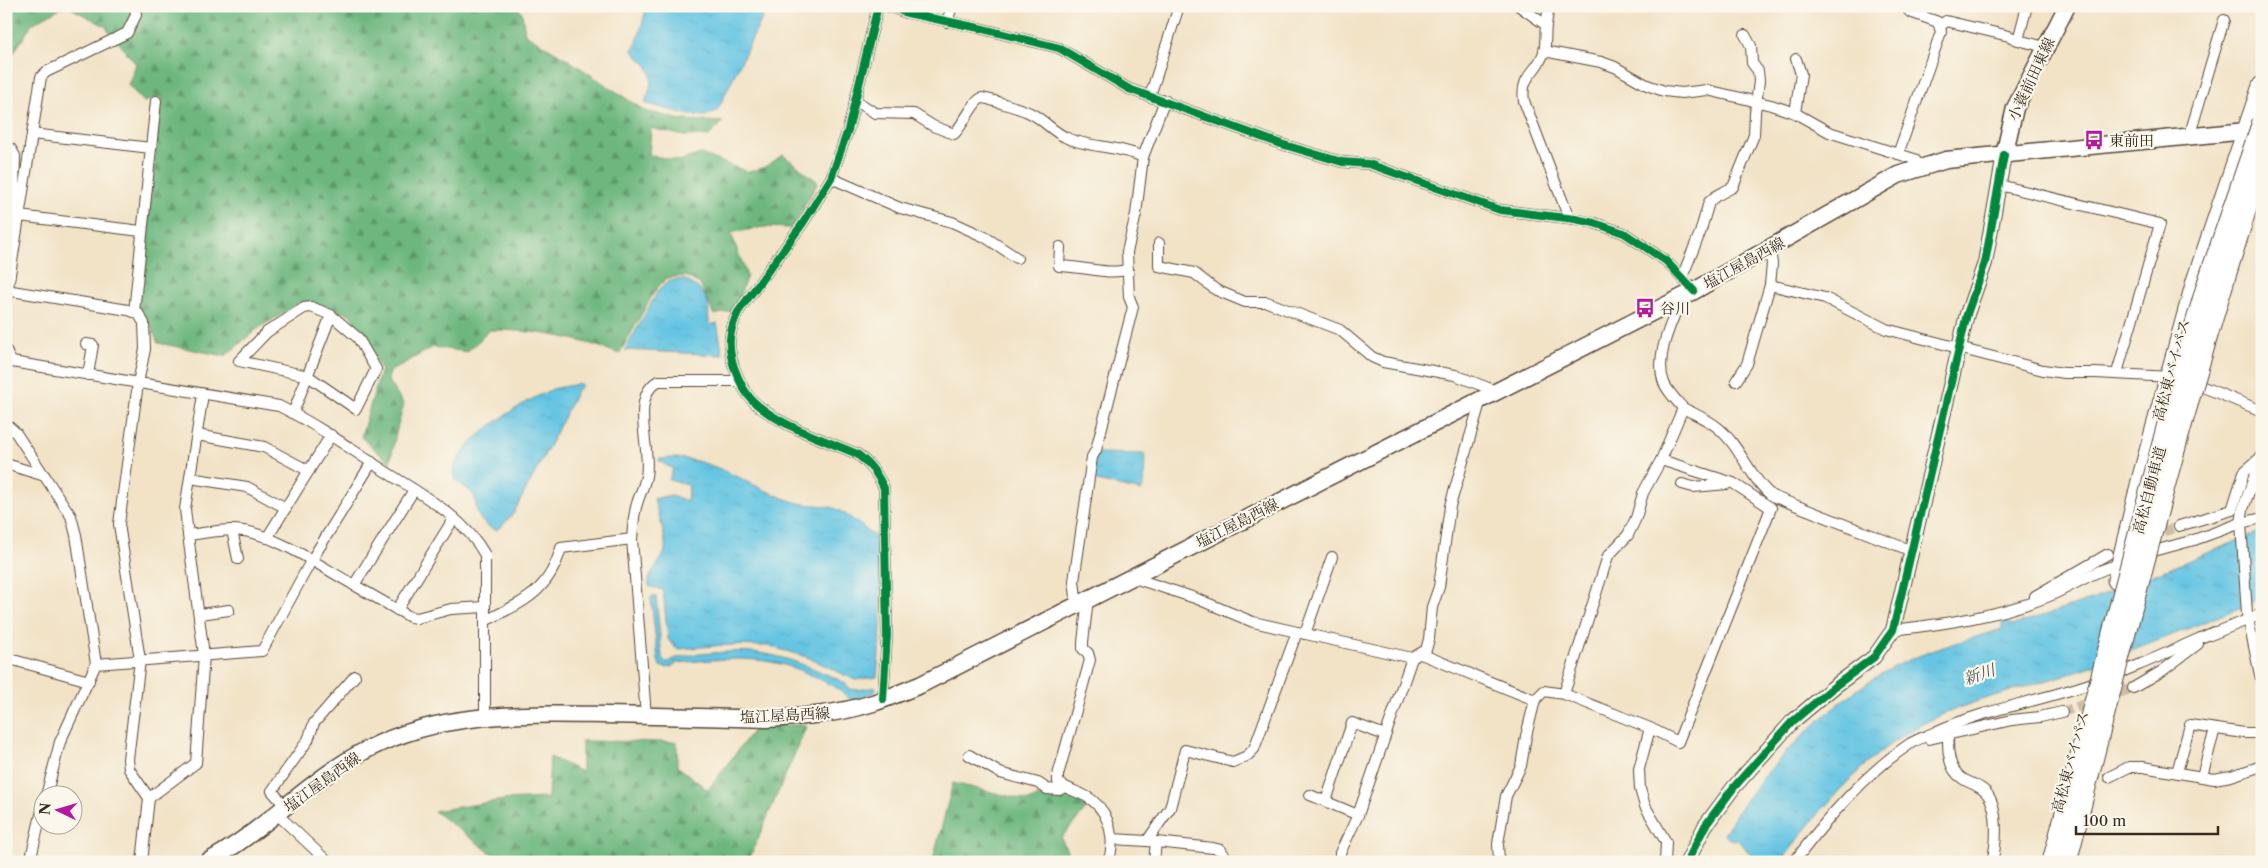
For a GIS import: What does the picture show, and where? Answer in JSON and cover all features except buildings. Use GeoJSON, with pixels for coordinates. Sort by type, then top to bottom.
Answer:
{"type":"FeatureCollection","features":[{"type":"Feature","properties":{"kind":"highway","name":"高松東バイパス"},"geometry":{"type":"LineString","coordinates":[[2043,862],[2092,676],[2116,563],[2196,281],[2257,128],[2262,86]]}},
{"type":"Feature","properties":{"kind":"highway","name":"高松自動車道"},"geometry":{"type":"LineString","coordinates":[[2052,862],[2178,382],[2207,283],[2257,128]]}},
{"type":"Feature","properties":{"kind":"highway","name":"高松自動車道"},"geometry":{"type":"LineString","coordinates":[[2066,862],[2165,480],[2220,288],[2262,162]]}},
{"type":"Feature","properties":{"kind":"highway","name":"高松東バイパス"},"geometry":{"type":"LineString","coordinates":[[2075,862],[2170,482],[2198,384],[2262,188]]}},
{"type":"Feature","properties":{"kind":"main road","name":"小蓑前田東線"},"geometry":{"type":"LineString","coordinates":[[2004,155],[2015,108],[2067,6]]}},
{"type":"Feature","properties":{"kind":"main road","name":"塩江屋島西線"},"geometry":{"type":"LineString","coordinates":[[207,862],[253,833],[344,763],[388,739],[421,727],[485,716],[519,714],[767,719],[800,717],[835,712],[884,699],[920,685],[1481,399],[1686,288],[1770,249],[1898,175],[1946,160],[2189,137],[2257,128]]}},
{"type":"Feature","properties":{"kind":"street"},"geometry":{"type":"LineString","coordinates":[[135,6],[136,15],[127,33],[41,76],[7,294],[134,312],[138,313],[144,323],[145,348],[138,383],[119,524],[140,660],[128,760],[129,770],[149,798],[142,862]]}},
{"type":"Feature","properties":{"kind":"street"},"geometry":{"type":"LineString","coordinates":[[878,6],[848,130],[831,178],[803,223],[738,312],[731,326],[729,342],[731,356],[739,381],[751,399],[771,416],[856,454],[868,462],[878,474],[884,488],[887,635],[884,699]]}},
{"type":"Feature","properties":{"kind":"street"},"geometry":{"type":"LineString","coordinates":[[888,6],[906,13],[979,28],[1059,48],[1129,89],[1164,100],[1281,144],[1342,162],[1369,164],[1500,210],[1570,218],[1594,223],[1624,233],[1651,249],[1686,288]]}},
{"type":"Feature","properties":{"kind":"street"},"geometry":{"type":"LineString","coordinates":[[946,22],[952,6]]}},
{"type":"Feature","properties":{"kind":"street"},"geometry":{"type":"LineString","coordinates":[[1150,96],[1179,6]]}},
{"type":"Feature","properties":{"kind":"street"},"geometry":{"type":"LineString","coordinates":[[1519,6],[1546,25]]}},
{"type":"Feature","properties":{"kind":"street"},"geometry":{"type":"LineString","coordinates":[[1549,6],[1544,51],[1539,63],[1526,77],[1523,92],[1524,101],[1570,218]]}},
{"type":"Feature","properties":{"kind":"street"},"geometry":{"type":"LineString","coordinates":[[1898,154],[1941,32],[1941,26],[1938,22],[1910,12],[1905,6]]}},
{"type":"Feature","properties":{"kind":"street"},"geometry":{"type":"LineString","coordinates":[[2018,40],[2027,6]]}},
{"type":"Feature","properties":{"kind":"street"},"geometry":{"type":"LineString","coordinates":[[2189,137],[2224,20]]}},
{"type":"Feature","properties":{"kind":"street"},"geometry":{"type":"LineString","coordinates":[[1941,26],[1946,21],[2045,47]]}},
{"type":"Feature","properties":{"kind":"street"},"geometry":{"type":"LineString","coordinates":[[1746,35],[1751,46],[1752,63],[1758,71],[1759,81],[1754,135],[1733,187],[1709,202],[1686,288],[1664,340],[1662,360],[1664,382],[1683,408],[1718,427],[1746,463],[1761,487],[1772,496]]}},
{"type":"Feature","properties":{"kind":"street"},"geometry":{"type":"LineString","coordinates":[[1544,51],[1601,62],[1615,67],[1647,85],[1664,91],[1682,93],[1708,90],[1796,112],[1828,132],[1914,159],[1921,167]]}},
{"type":"Feature","properties":{"kind":"street"},"geometry":{"type":"LineString","coordinates":[[1796,59],[1801,74],[1796,112]]}},
{"type":"Feature","properties":{"kind":"street"},"geometry":{"type":"LineString","coordinates":[[855,100],[875,113],[914,114],[933,126],[954,134],[961,128],[976,102],[982,98],[1030,112],[1064,137],[1118,148],[1143,157]]}},
{"type":"Feature","properties":{"kind":"street"},"geometry":{"type":"LineString","coordinates":[[1108,862],[1112,840],[1106,817],[1093,800],[1065,788],[1058,782],[1058,775],[1090,660],[1088,653],[1083,649],[1082,602],[1074,581],[1092,457],[1096,450],[1133,307],[1129,298],[1127,252],[1136,214],[1143,157],[1164,100]]}},
{"type":"Feature","properties":{"kind":"street"},"geometry":{"type":"LineString","coordinates":[[134,312],[156,101]]}},
{"type":"Feature","properties":{"kind":"street"},"geometry":{"type":"LineString","coordinates":[[32,134],[151,148]]}},
{"type":"Feature","properties":{"kind":"street"},"geometry":{"type":"LineString","coordinates":[[6,151],[11,149],[15,156],[11,270]]}},
{"type":"Feature","properties":{"kind":"street"},"geometry":{"type":"LineString","coordinates":[[1687,862],[1705,826],[1734,786],[1792,722],[1835,686],[1874,658],[1893,630],[1967,314],[1985,263],[2004,155]]}},
{"type":"Feature","properties":{"kind":"street"},"geometry":{"type":"LineString","coordinates":[[831,178],[900,208],[952,222],[984,237],[1017,258]]}},
{"type":"Feature","properties":{"kind":"street"},"geometry":{"type":"LineString","coordinates":[[1999,185],[2160,224],[2117,373]]}},
{"type":"Feature","properties":{"kind":"street"},"geometry":{"type":"LineString","coordinates":[[19,216],[141,231]]}},
{"type":"Feature","properties":{"kind":"street"},"geometry":{"type":"LineString","coordinates":[[1159,242],[1159,266],[1194,273],[1216,290],[1245,302],[1267,302],[1340,330],[1372,357],[1383,362],[1455,375],[1496,391]]}},
{"type":"Feature","properties":{"kind":"street"},"geometry":{"type":"LineString","coordinates":[[1060,247],[1060,266],[1093,268],[1114,273],[1128,268]]}},
{"type":"Feature","properties":{"kind":"street"},"geometry":{"type":"LineString","coordinates":[[1736,381],[1747,364],[1770,284],[1772,264],[1770,249]]}},
{"type":"Feature","properties":{"kind":"street"},"geometry":{"type":"LineString","coordinates":[[1770,284],[1825,298],[1886,329],[2044,370],[2064,373],[2117,373],[2169,376],[2198,384],[2262,410]]}},
{"type":"Feature","properties":{"kind":"street"},"geometry":{"type":"LineString","coordinates":[[311,307],[331,315],[358,338],[376,368],[356,409],[308,376],[239,361],[267,332],[304,308],[311,307]]}},
{"type":"Feature","properties":{"kind":"street"},"geometry":{"type":"LineString","coordinates":[[293,413],[331,315]]}},
{"type":"Feature","properties":{"kind":"street"},"geometry":{"type":"LineString","coordinates":[[86,344],[93,345],[88,375]]}},
{"type":"Feature","properties":{"kind":"street"},"geometry":{"type":"LineString","coordinates":[[6,350],[12,362],[279,406],[331,435],[454,518],[476,538],[485,555],[485,716]]}},
{"type":"Feature","properties":{"kind":"street"},"geometry":{"type":"LineString","coordinates":[[646,716],[632,539],[635,512],[646,477],[644,405],[652,384],[668,379],[739,381]]}},
{"type":"Feature","properties":{"kind":"street"},"geometry":{"type":"LineString","coordinates":[[149,798],[196,762],[204,655],[185,509],[204,394]]}},
{"type":"Feature","properties":{"kind":"street"},"geometry":{"type":"LineString","coordinates":[[1340,862],[1340,852],[1358,815],[1385,735],[1416,656],[1426,650],[1430,639],[1432,607],[1439,587],[1450,506],[1481,399]]}},
{"type":"Feature","properties":{"kind":"street"},"geometry":{"type":"LineString","coordinates":[[1564,694],[1608,556],[1628,535],[1636,518],[1643,493],[1661,460],[1683,408]]}},
{"type":"Feature","properties":{"kind":"street"},"geometry":{"type":"LineString","coordinates":[[6,424],[16,432],[71,516],[76,535],[96,664],[60,742],[49,786]]}},
{"type":"Feature","properties":{"kind":"street"},"geometry":{"type":"LineString","coordinates":[[197,435],[264,447],[309,471]]}},
{"type":"Feature","properties":{"kind":"street"},"geometry":{"type":"LineString","coordinates":[[268,538],[331,435]]}},
{"type":"Feature","properties":{"kind":"street"},"geometry":{"type":"LineString","coordinates":[[2179,526],[2232,510],[2244,472],[2261,456]]}},
{"type":"Feature","properties":{"kind":"street"},"geometry":{"type":"LineString","coordinates":[[2261,456],[2240,526],[2248,617],[2253,650],[2262,684]]}},
{"type":"Feature","properties":{"kind":"street"},"geometry":{"type":"LineString","coordinates":[[1499,862],[1498,844],[1506,796],[1521,766],[1535,700],[1544,691],[1564,694],[1650,728],[1678,742],[1771,508],[1733,483],[1661,460]]}},
{"type":"Feature","properties":{"kind":"street"},"geometry":{"type":"LineString","coordinates":[[96,664],[262,651],[311,561],[372,462]]}},
{"type":"Feature","properties":{"kind":"street"},"geometry":{"type":"LineString","coordinates":[[6,464],[45,476]]}},
{"type":"Feature","properties":{"kind":"street"},"geometry":{"type":"LineString","coordinates":[[190,478],[247,487],[286,508]]}},
{"type":"Feature","properties":{"kind":"street"},"geometry":{"type":"LineString","coordinates":[[1682,484],[1693,487],[1742,483],[1912,551]]}},
{"type":"Feature","properties":{"kind":"street"},"geometry":{"type":"LineString","coordinates":[[354,585],[414,490]]}},
{"type":"Feature","properties":{"kind":"street"},"geometry":{"type":"LineString","coordinates":[[397,610],[454,518]]}},
{"type":"Feature","properties":{"kind":"street"},"geometry":{"type":"LineString","coordinates":[[2153,556],[2194,540],[2262,518]]}},
{"type":"Feature","properties":{"kind":"street"},"geometry":{"type":"LineString","coordinates":[[188,535],[232,530],[268,538],[410,618],[417,618],[451,609],[485,607]]}},
{"type":"Feature","properties":{"kind":"street"},"geometry":{"type":"LineString","coordinates":[[232,530],[238,560]]}},
{"type":"Feature","properties":{"kind":"street"},"geometry":{"type":"LineString","coordinates":[[485,621],[533,596],[552,572],[561,548],[632,539]]}},
{"type":"Feature","properties":{"kind":"street"},"geometry":{"type":"LineString","coordinates":[[1154,862],[1151,842],[1170,808],[1185,750],[1233,762],[1247,756],[1254,749],[1332,557]]}},
{"type":"Feature","properties":{"kind":"street"},"geometry":{"type":"LineString","coordinates":[[1893,630],[1948,624],[2020,606],[2048,596],[2116,563]]}},
{"type":"Feature","properties":{"kind":"street"},"geometry":{"type":"LineString","coordinates":[[2020,606],[2116,563]]}},
{"type":"Feature","properties":{"kind":"street"},"geometry":{"type":"LineString","coordinates":[[1131,577],[1195,598],[1253,622],[1416,656],[1535,700]]}},
{"type":"Feature","properties":{"kind":"street"},"geometry":{"type":"LineString","coordinates":[[200,614],[229,610]]}},
{"type":"Feature","properties":{"kind":"street"},"geometry":{"type":"LineString","coordinates":[[1794,862],[1818,830],[1847,798],[1880,766],[1913,742],[1988,711],[2125,666],[2248,617],[2262,614]]}},
{"type":"Feature","properties":{"kind":"street"},"geometry":{"type":"LineString","coordinates":[[2133,688],[2162,671],[2214,632]]}},
{"type":"Feature","properties":{"kind":"street"},"geometry":{"type":"LineString","coordinates":[[6,658],[89,681]]}},
{"type":"Feature","properties":{"kind":"street"},"geometry":{"type":"LineString","coordinates":[[328,862],[282,810],[272,791],[308,740],[314,723],[355,676]]}},
{"type":"Feature","properties":{"kind":"street"},"geometry":{"type":"LineString","coordinates":[[1913,742],[1948,736],[2012,720],[2062,712]]}},
{"type":"Feature","properties":{"kind":"street"},"geometry":{"type":"LineString","coordinates":[[1326,801],[1352,723],[1385,735]]}},
{"type":"Feature","properties":{"kind":"street"},"geometry":{"type":"LineString","coordinates":[[2177,772],[2190,725],[2262,733]]}},
{"type":"Feature","properties":{"kind":"street"},"geometry":{"type":"LineString","coordinates":[[1650,728],[1639,769],[1640,789],[1646,806],[1666,842],[1665,862]]}},
{"type":"Feature","properties":{"kind":"street"},"geometry":{"type":"LineString","coordinates":[[2202,776],[2215,729]]}},
{"type":"Feature","properties":{"kind":"street"},"geometry":{"type":"LineString","coordinates":[[1948,736],[1949,757],[1954,770],[1963,780],[1983,789],[1991,798],[1996,833],[1992,862]]}},
{"type":"Feature","properties":{"kind":"street"},"geometry":{"type":"LineString","coordinates":[[969,755],[1000,773],[1038,783],[1047,788],[1059,790],[1065,788]]}},
{"type":"Feature","properties":{"kind":"street"},"geometry":{"type":"LineString","coordinates":[[2109,776],[2130,767],[2177,772],[2214,779],[2231,776],[2262,766]]}},
{"type":"Feature","properties":{"kind":"street"},"geometry":{"type":"LineString","coordinates":[[1310,795],[1358,815]]}},
{"type":"Feature","properties":{"kind":"street"},"geometry":{"type":"LineString","coordinates":[[30,862],[36,836]]}},
{"type":"Feature","properties":{"kind":"street"},"geometry":{"type":"LineString","coordinates":[[1112,840],[1151,842],[1221,850],[1228,862]]}},
{"type":"Feature","properties":{"kind":"green space"},"geometry":{"type":"Polygon","coordinates":[[[6,6],[64,6],[32,24],[6,65],[6,6]]]}},
{"type":"Feature","properties":{"kind":"green space"},"geometry":{"type":"Polygon","coordinates":[[[67,6],[515,6],[522,12],[525,34],[564,57],[645,111],[682,120],[723,122],[709,136],[684,136],[651,128],[649,155],[679,161],[701,154],[748,172],[763,168],[783,155],[818,182],[792,228],[763,227],[731,233],[747,276],[734,310],[714,315],[700,284],[685,276],[667,278],[656,289],[619,354],[588,343],[556,336],[523,331],[490,330],[467,352],[433,347],[389,372],[388,381],[404,405],[390,463],[361,437],[381,369],[350,314],[302,301],[256,330],[225,356],[158,343],[149,321],[138,309],[162,96],[144,102],[128,85],[136,64],[105,26],[67,6]]]}},
{"type":"Feature","properties":{"kind":"green space"},"geometry":{"type":"Polygon","coordinates":[[[757,725],[807,725],[748,862],[503,862],[434,811],[503,800],[548,798],[550,757],[582,772],[582,741],[677,742],[677,766],[708,790],[757,725]]]}},
{"type":"Feature","properties":{"kind":"green space"},"geometry":{"type":"Polygon","coordinates":[[[953,783],[1029,801],[1061,786],[1087,808],[1061,838],[1072,862],[929,862],[933,860],[953,783]]]}},
{"type":"Feature","properties":{"kind":"water"},"geometry":{"type":"Polygon","coordinates":[[[647,6],[768,6],[717,111],[705,116],[689,115],[645,103],[651,85],[651,76],[648,67],[632,49],[637,43],[647,6]]]}},
{"type":"Feature","properties":{"kind":"water"},"geometry":{"type":"Polygon","coordinates":[[[683,279],[695,286],[705,296],[709,308],[710,325],[717,323],[723,355],[625,350],[658,291],[669,281],[683,279]]]}},
{"type":"Feature","properties":{"kind":"water"},"geometry":{"type":"Polygon","coordinates":[[[579,383],[582,386],[577,390],[513,514],[501,527],[495,530],[488,526],[482,521],[476,510],[473,494],[458,482],[453,475],[457,462],[465,449],[493,424],[525,403],[553,389],[579,383]]]}},
{"type":"Feature","properties":{"kind":"water"},"geometry":{"type":"Polygon","coordinates":[[[1098,453],[1145,454],[1144,486],[1141,491],[1093,480],[1098,453]]]}},
{"type":"Feature","properties":{"kind":"water"},"geometry":{"type":"Polygon","coordinates":[[[673,458],[706,464],[782,498],[798,503],[827,506],[836,509],[880,541],[881,630],[877,677],[855,680],[810,658],[769,646],[723,645],[680,649],[674,647],[668,639],[663,590],[649,586],[650,577],[662,558],[665,549],[664,535],[654,499],[671,495],[687,501],[689,485],[669,480],[673,469],[659,461],[659,459],[673,458]]]}},
{"type":"Feature","properties":{"kind":"water","name":"新川"},"geometry":{"type":"Polygon","coordinates":[[[2262,531],[2262,599],[2095,665],[1966,705],[1926,722],[1888,746],[1854,775],[1823,809],[1781,862],[1751,862],[1753,858],[1739,840],[1731,840],[1724,835],[1756,787],[1801,737],[1853,693],[1878,676],[1902,663],[1927,653],[2002,629],[2002,623],[2007,621],[2011,626],[2091,600],[2262,531]]]}},
{"type":"Feature","properties":{"kind":"water"},"geometry":{"type":"Polygon","coordinates":[[[652,596],[656,596],[662,658],[664,661],[668,662],[683,657],[715,653],[751,652],[787,659],[810,667],[841,681],[850,689],[858,690],[876,687],[875,692],[852,700],[818,678],[802,671],[771,662],[756,660],[709,660],[677,663],[669,668],[660,666],[652,596]]]}},
{"type":"Feature","properties":{"kind":"tunnel"},"geometry":{"type":"LineString","coordinates":[[2149,537],[2179,526]]}},
{"type":"Feature","properties":{"kind":"tunnel"},"geometry":{"type":"LineString","coordinates":[[2062,712],[2133,688]]}},
{"type":"Feature","properties":{"kind":"cycle path"},"geometry":{"type":"LineString","coordinates":[[878,6],[848,130],[831,178],[803,223],[738,312],[731,332],[730,345],[737,376],[743,389],[752,400],[788,425],[857,454],[873,469],[884,488],[887,635],[883,699]]}},
{"type":"Feature","properties":{"kind":"cycle path"},"geometry":{"type":"LineString","coordinates":[[888,6],[907,13],[979,28],[1059,48],[1129,89],[1281,144],[1342,162],[1369,164],[1500,210],[1575,219],[1624,233],[1666,261],[1694,291]]}},
{"type":"Feature","properties":{"kind":"cycle path"},"geometry":{"type":"LineString","coordinates":[[1687,862],[1705,826],[1734,787],[1792,722],[1835,686],[1874,657],[1893,630],[1967,314],[1985,263],[2004,155]]}},
{"type":"Feature","properties":{"kind":"place","name":"東前田"},"geometry":{"type":"Point","coordinates":[2094,140]}},
{"type":"Feature","properties":{"kind":"place","name":"谷川"},"geometry":{"type":"Point","coordinates":[1645,308]}}]}
